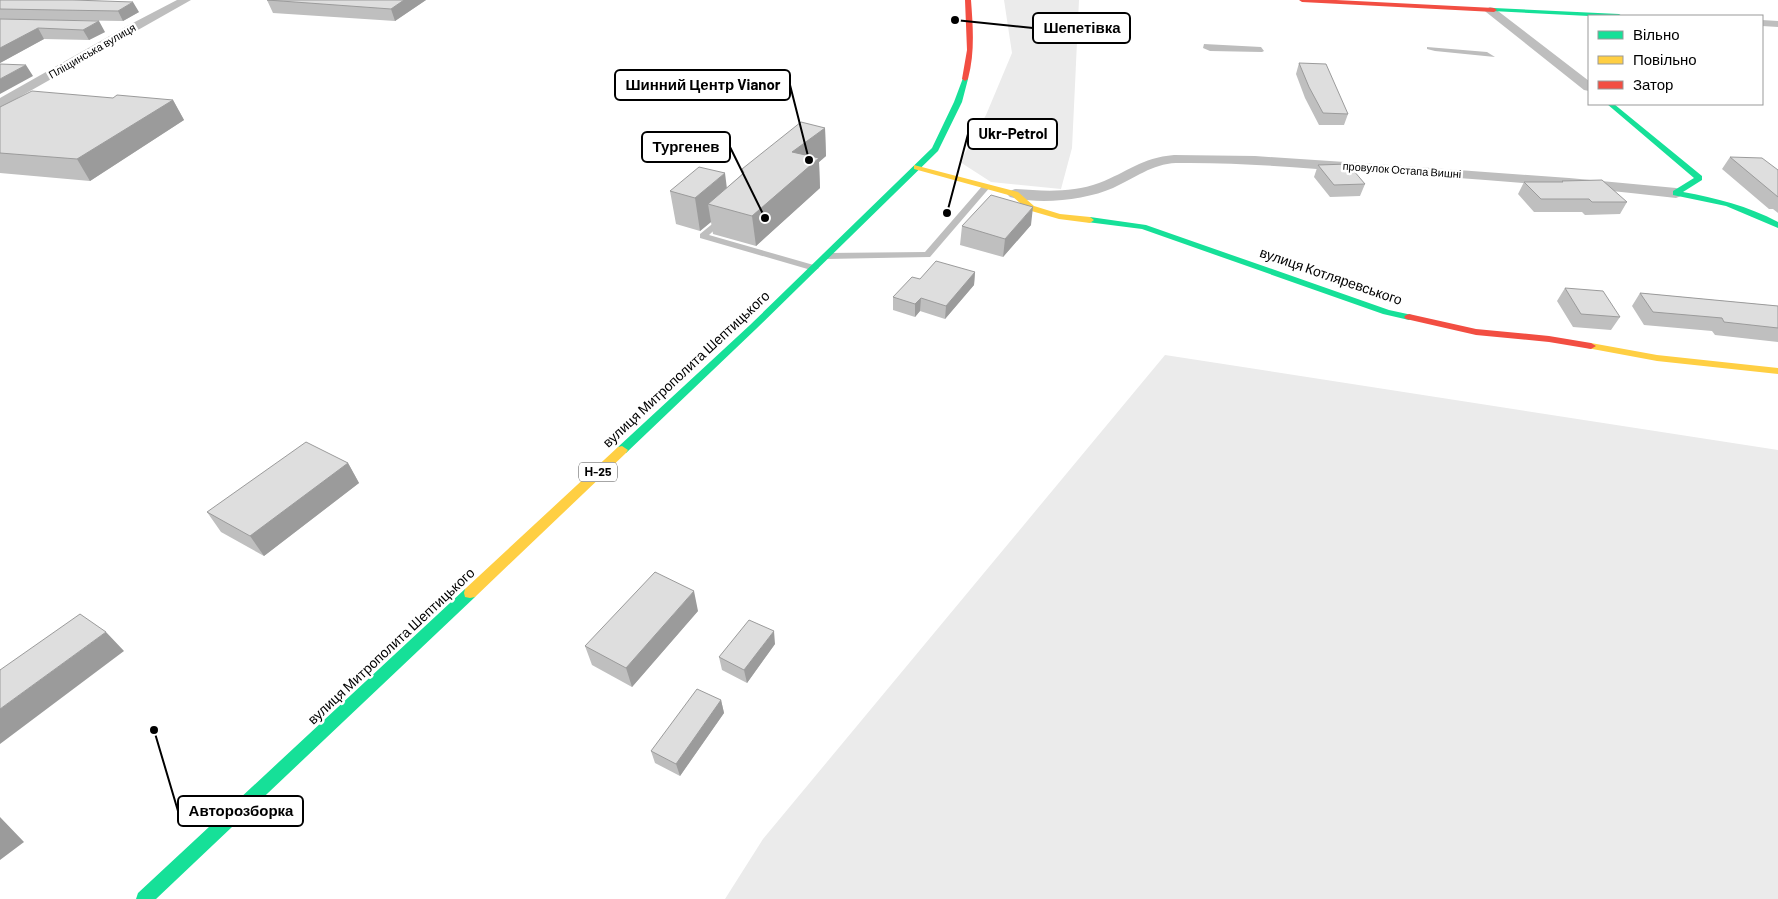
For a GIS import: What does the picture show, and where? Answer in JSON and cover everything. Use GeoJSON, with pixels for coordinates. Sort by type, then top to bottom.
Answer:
{"type":"FeatureCollection","features":[{"type":"Feature","properties":{"kind":"street","name":"Пліщинська вулиця"},"geometry":{"type":"LineString","coordinates":[[0,104],[134,26],[185,0]]}},
{"type":"Feature","properties":{"kind":"street","name":"вулиця Митрополита Шептицького"},"geometry":{"type":"LineString","coordinates":[[144,899],[814,268],[935,149],[958,102],[969,68],[970,21],[968,0]]}},
{"type":"Feature","properties":{"kind":"street"},"geometry":{"type":"LineString","coordinates":[[1302,0],[1598,15]]}},
{"type":"Feature","properties":{"kind":"street"},"geometry":{"type":"LineString","coordinates":[[1490,10],[1588,87]]}},
{"type":"Feature","properties":{"kind":"street"},"geometry":{"type":"LineString","coordinates":[[1763,23],[1778,24]]}},
{"type":"Feature","properties":{"kind":"street"},"geometry":{"type":"LineString","coordinates":[[114,26],[134,26]]}},
{"type":"Feature","properties":{"kind":"street"},"geometry":{"type":"LineString","coordinates":[[0,94],[15,95]]}},
{"type":"Feature","properties":{"kind":"street"},"geometry":{"type":"LineString","coordinates":[[1611,105],[1700,178],[1676,193]]}},
{"type":"Feature","properties":{"kind":"street","name":"провулок Остапа Вишні"},"geometry":{"type":"LineString","coordinates":[[1015,194],[1065,195],[1086,192],[1106,185],[1153,161],[1173,159],[1323,165],[1618,186],[1676,193]]}},
{"type":"Feature","properties":{"kind":"street","name":"вулиця Котляревського"},"geometry":{"type":"LineString","coordinates":[[917,167],[1015,194],[1031,208],[1059,216],[1144,227],[1386,312],[1476,332],[1549,339],[1657,358],[1778,371]]}},
{"type":"Feature","properties":{"kind":"street"},"geometry":{"type":"LineString","coordinates":[[1676,193],[1734,204],[1765,217],[1778,226]]}},
{"type":"Feature","properties":{"kind":"lane"},"geometry":{"type":"LineString","coordinates":[[826,256],[927,255],[987,186]]}},
{"type":"Feature","properties":{"kind":"lane"},"geometry":{"type":"LineString","coordinates":[[729,212],[703,236],[814,268]]}},
{"type":"Feature","properties":{"kind":"shaded area"},"geometry":{"type":"Polygon","coordinates":[[[1004,0],[1079,0],[1072,148],[1061,189],[991,182],[960,162],[986,115],[1012,53],[1004,0]]]}},
{"type":"Feature","properties":{"kind":"shaded area"},"geometry":{"type":"Polygon","coordinates":[[[1204,44],[1261,47],[1264,51],[1210,51],[1203,48],[1204,44]]]}},
{"type":"Feature","properties":{"kind":"shaded area"},"geometry":{"type":"Polygon","coordinates":[[[1427,47],[1487,52],[1495,57],[1435,51],[1427,49],[1427,47]]]}},
{"type":"Feature","properties":{"kind":"shaded area"},"geometry":{"type":"Polygon","coordinates":[[[1165,355],[1778,450],[1778,899],[725,899],[763,839],[1165,355]]]}},
{"type":"Feature","properties":{"kind":"building"},"geometry":{"type":"Polygon","coordinates":[[[0,0],[133,2],[118,11],[0,9],[0,0]]]}},
{"type":"Feature","properties":{"kind":"building"},"geometry":{"type":"Polygon","coordinates":[[[267,0],[404,0],[391,9],[267,0]]]}},
{"type":"Feature","properties":{"kind":"building"},"geometry":{"type":"Polygon","coordinates":[[[0,19],[99,21],[83,30],[38,28],[0,48],[0,19]]]}},
{"type":"Feature","properties":{"kind":"building"},"geometry":{"type":"Polygon","coordinates":[[[1299,63],[1326,64],[1348,114],[1323,113],[1299,63]]]}},
{"type":"Feature","properties":{"kind":"building"},"geometry":{"type":"Polygon","coordinates":[[[0,64],[26,65],[0,79],[0,64]]]}},
{"type":"Feature","properties":{"kind":"building"},"geometry":{"type":"Polygon","coordinates":[[[32,91],[113,98],[117,95],[173,100],[77,159],[0,153],[0,107],[32,91]]]}},
{"type":"Feature","properties":{"kind":"building"},"geometry":{"type":"Polygon","coordinates":[[[801,122],[825,128],[792,152],[819,158],[752,216],[708,204],[744,173],[742,169],[801,122]]]}},
{"type":"Feature","properties":{"kind":"building"},"geometry":{"type":"Polygon","coordinates":[[[1730,157],[1762,158],[1778,170],[1778,197],[1730,157]]]}},
{"type":"Feature","properties":{"kind":"building"},"geometry":{"type":"Polygon","coordinates":[[[1348,164],[1365,184],[1334,185],[1318,165],[1348,164]]]}},
{"type":"Feature","properties":{"kind":"building"},"geometry":{"type":"Polygon","coordinates":[[[699,167],[725,173],[695,198],[670,191],[699,167]]]}},
{"type":"Feature","properties":{"kind":"building"},"geometry":{"type":"Polygon","coordinates":[[[1602,180],[1627,202],[1592,202],[1589,199],[1541,199],[1524,182],[1563,182],[1602,180]]]}},
{"type":"Feature","properties":{"kind":"building"},"geometry":{"type":"Polygon","coordinates":[[[991,195],[1033,207],[1005,239],[962,226],[991,195]]]}},
{"type":"Feature","properties":{"kind":"building"},"geometry":{"type":"Polygon","coordinates":[[[936,261],[975,272],[946,306],[921,298],[915,304],[893,297],[912,277],[920,279],[936,261]]]}},
{"type":"Feature","properties":{"kind":"building"},"geometry":{"type":"Polygon","coordinates":[[[1565,288],[1603,291],[1620,317],[1581,314],[1565,288]]]}},
{"type":"Feature","properties":{"kind":"building"},"geometry":{"type":"Polygon","coordinates":[[[1640,293],[1778,306],[1778,328],[1724,322],[1722,318],[1653,312],[1640,293]]]}},
{"type":"Feature","properties":{"kind":"building"},"geometry":{"type":"Polygon","coordinates":[[[306,442],[348,463],[250,536],[207,512],[306,442]]]}},
{"type":"Feature","properties":{"kind":"building"},"geometry":{"type":"Polygon","coordinates":[[[655,572],[694,591],[626,668],[585,646],[655,572]]]}},
{"type":"Feature","properties":{"kind":"building"},"geometry":{"type":"Polygon","coordinates":[[[80,614],[106,632],[0,709],[0,670],[80,614]]]}},
{"type":"Feature","properties":{"kind":"building"},"geometry":{"type":"Polygon","coordinates":[[[749,620],[774,631],[744,670],[719,657],[749,620]]]}},
{"type":"Feature","properties":{"kind":"building"},"geometry":{"type":"Polygon","coordinates":[[[697,689],[721,700],[676,764],[651,751],[697,689]]]}},
{"type":"Feature","properties":{"kind":"traffic: fast"},"geometry":{"type":"LineString","coordinates":[[1494,10],[1598,15]]}},
{"type":"Feature","properties":{"kind":"traffic: fast"},"geometry":{"type":"LineString","coordinates":[[622,450],[753,327],[935,149],[958,102],[965,79]]}},
{"type":"Feature","properties":{"kind":"traffic: fast"},"geometry":{"type":"LineString","coordinates":[[1611,105],[1699,178],[1676,193],[1728,204],[1754,213],[1778,225]]}},
{"type":"Feature","properties":{"kind":"traffic: fast"},"geometry":{"type":"LineString","coordinates":[[1090,220],[1143,227],[1386,312],[1409,317]]}},
{"type":"Feature","properties":{"kind":"traffic: fast"},"geometry":{"type":"LineString","coordinates":[[144,899],[470,593]]}},
{"type":"Feature","properties":{"kind":"traffic: slow"},"geometry":{"type":"LineString","coordinates":[[917,167],[1015,194],[1031,208],[1059,216],[1090,220]]}},
{"type":"Feature","properties":{"kind":"traffic: slow"},"geometry":{"type":"LineString","coordinates":[[1591,346],[1657,358],[1778,371]]}},
{"type":"Feature","properties":{"kind":"traffic: slow"},"geometry":{"type":"LineString","coordinates":[[470,593],[622,450]]}},
{"type":"Feature","properties":{"kind":"traffic: jam"},"geometry":{"type":"LineString","coordinates":[[965,79],[970,50],[968,0]]}},
{"type":"Feature","properties":{"kind":"traffic: jam"},"geometry":{"type":"LineString","coordinates":[[1302,0],[1494,10]]}},
{"type":"Feature","properties":{"kind":"traffic: jam"},"geometry":{"type":"LineString","coordinates":[[1409,317],[1476,332],[1549,339],[1591,346]]}},
{"type":"Feature","properties":{"kind":"place","name":"Шепетівка"},"geometry":{"type":"Point","coordinates":[955,20]}},
{"type":"Feature","properties":{"kind":"place","name":"Шинний Центр Vianor"},"geometry":{"type":"Point","coordinates":[809,160]}},
{"type":"Feature","properties":{"kind":"place","name":"Ukr-Petrol"},"geometry":{"type":"Point","coordinates":[947,213]}},
{"type":"Feature","properties":{"kind":"place","name":"Тургенев"},"geometry":{"type":"Point","coordinates":[765,218]}},
{"type":"Feature","properties":{"kind":"place","name":"Авторозборка"},"geometry":{"type":"Point","coordinates":[154,730]}}]}
